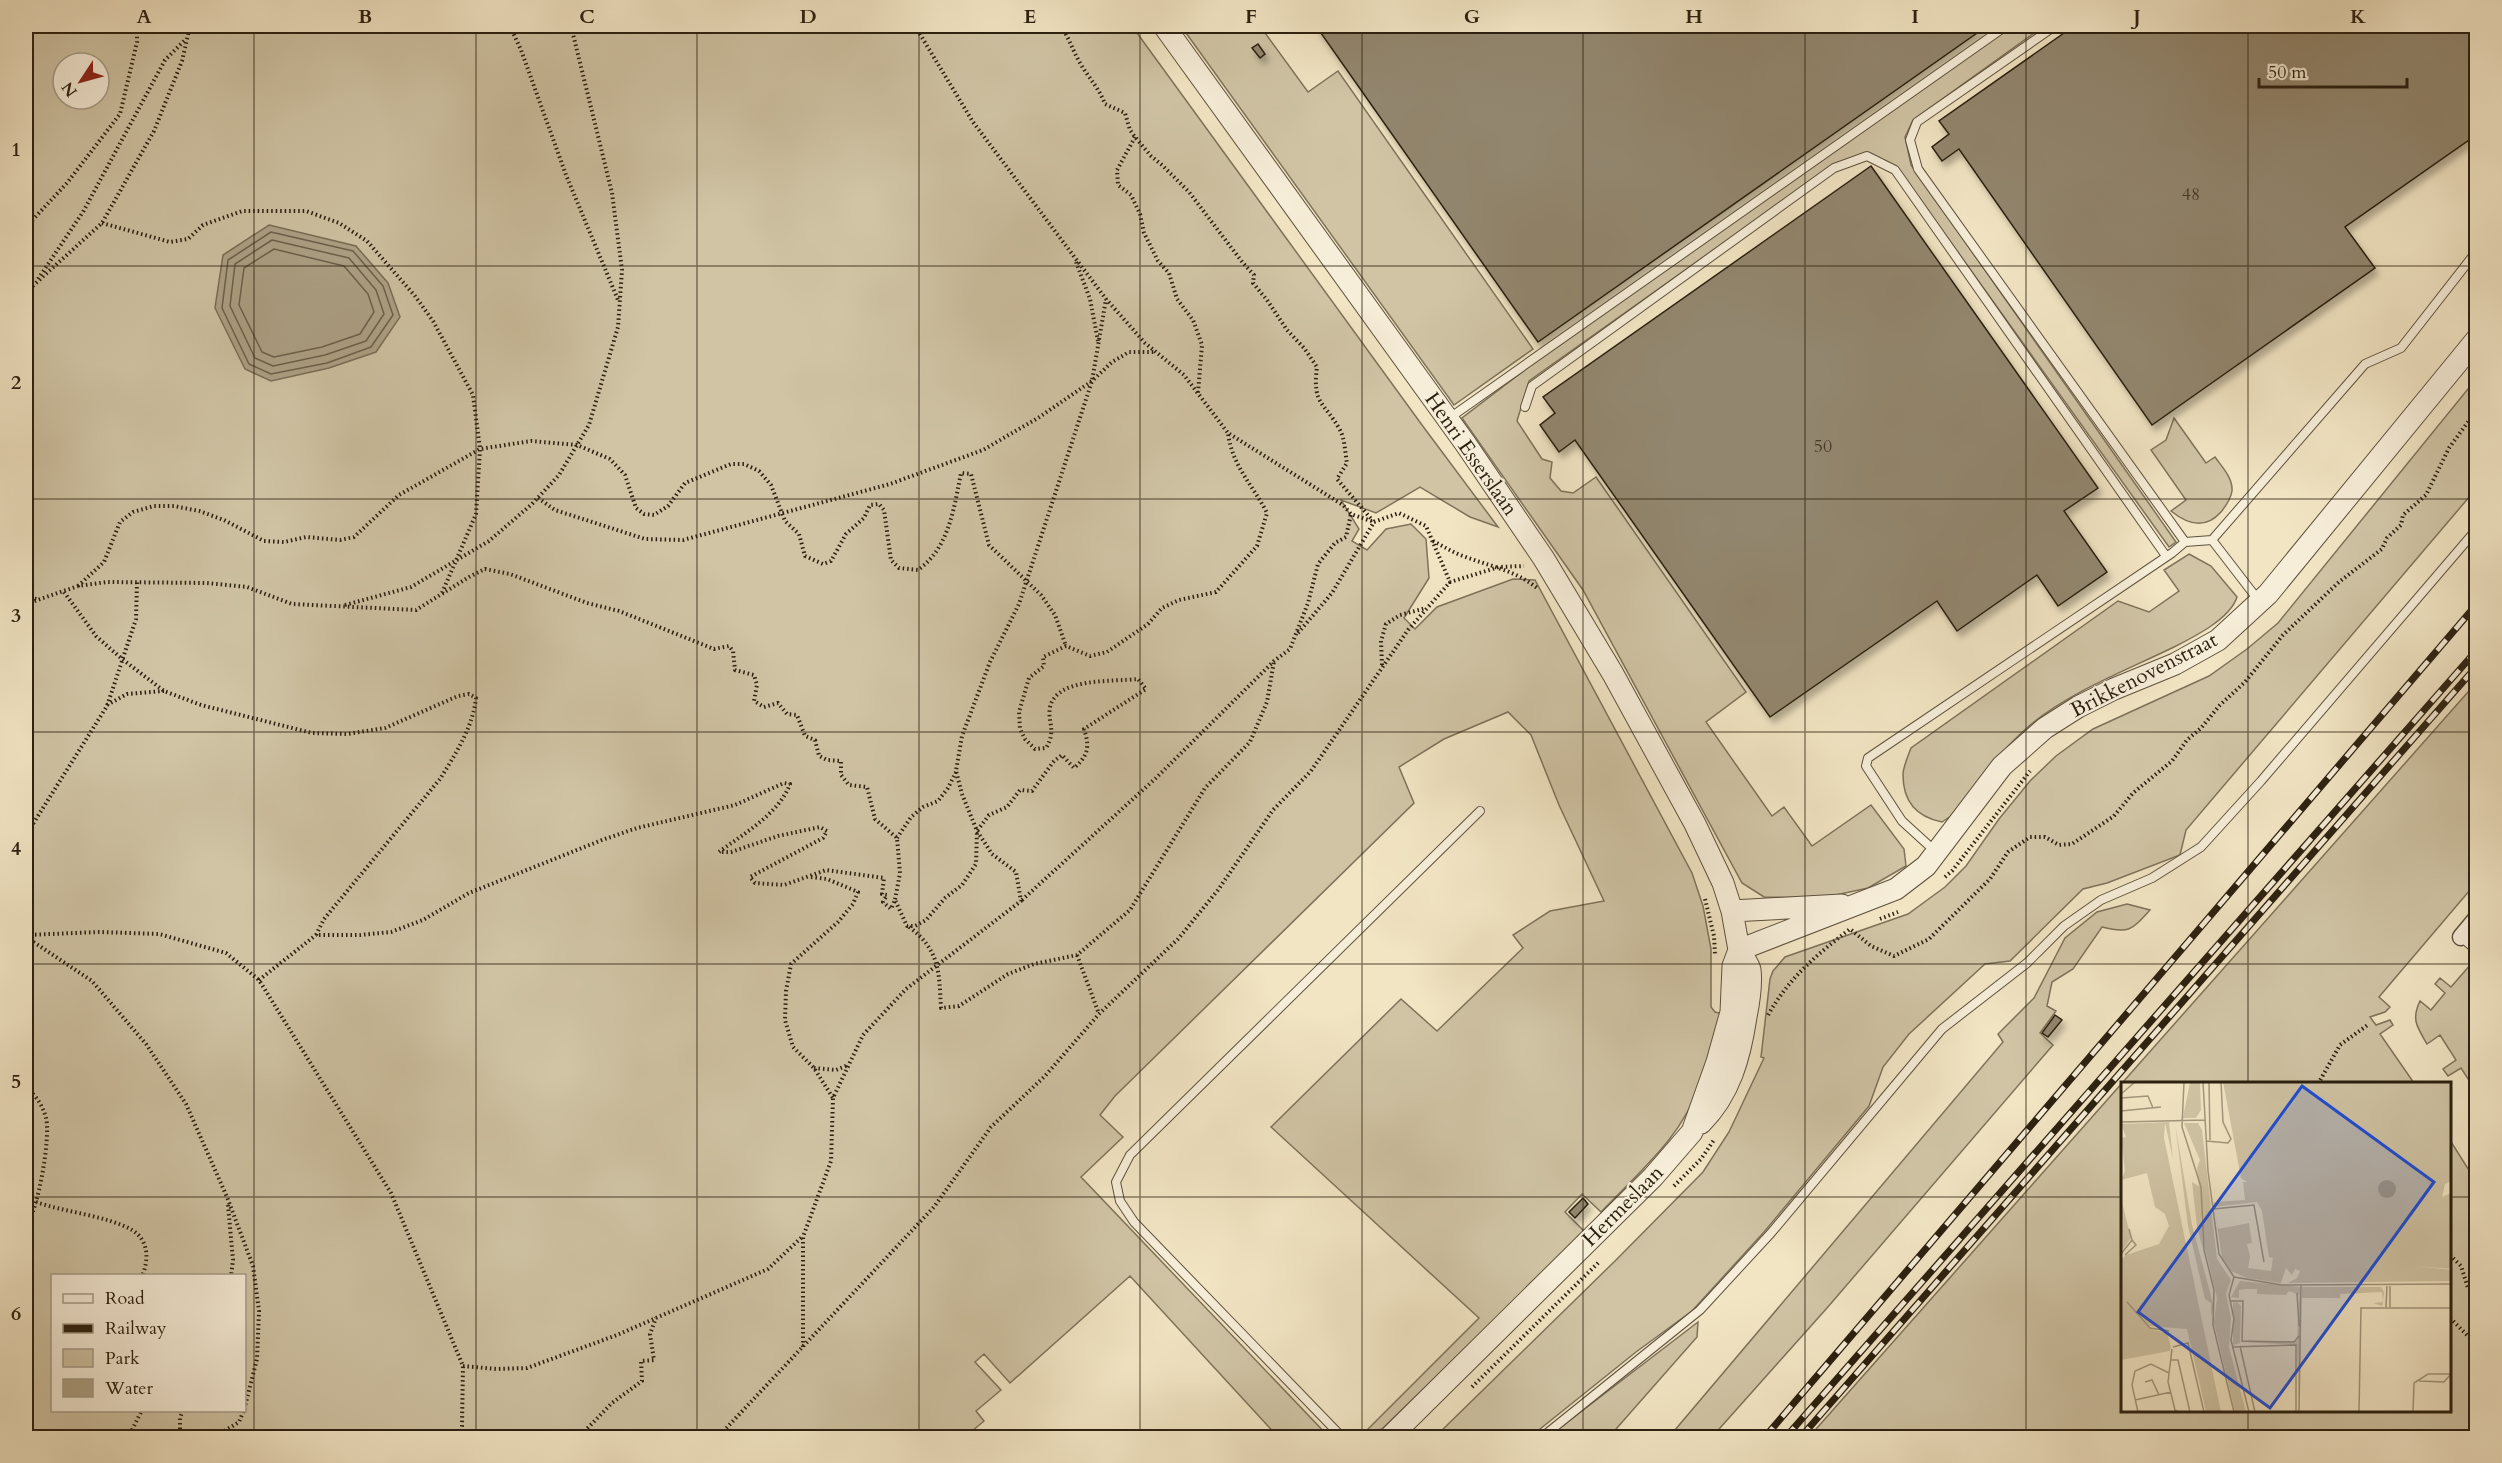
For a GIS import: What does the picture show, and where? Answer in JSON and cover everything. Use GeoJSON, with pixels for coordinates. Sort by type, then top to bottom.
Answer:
{"type":"FeatureCollection","features":[{"type":"Feature","properties":{"kind":"street","name":"Henri Esserslaan"},"geometry":{"type":"LineString","coordinates":[[1164,26],[1448,419],[1544,559],[1613,674],[1695,824],[1723,883],[1732,911]]}},
{"type":"Feature","properties":{"kind":"street","name":"Brikkenovenstraat"},"geometry":{"type":"LineString","coordinates":[[1739,950],[1896,890],[1926,866],[2002,766],[2045,728],[2078,707],[2114,689],[2175,664],[2218,640],[2259,601],[2476,340]]}},
{"type":"Feature","properties":{"kind":"street","name":"Brikkenovenstraat"},"geometry":{"type":"LineString","coordinates":[[1732,911],[1863,904]]}},
{"type":"Feature","properties":{"kind":"street"},"geometry":{"type":"LineString","coordinates":[[1732,911],[1739,950]]}},
{"type":"Feature","properties":{"kind":"street"},"geometry":{"type":"LineString","coordinates":[[2461,937],[2476,919]]}},
{"type":"Feature","properties":{"kind":"street","name":"Hermeslaan"},"geometry":{"type":"LineString","coordinates":[[1389,1437],[1653,1177],[1713,1111],[1731,1079],[1739,1055],[1749,999],[1750,968],[1739,950]]}},
{"type":"Feature","properties":{"kind":"lane"},"geometry":{"type":"LineString","coordinates":[[1448,419],[2006,26]]}},
{"type":"Feature","properties":{"kind":"lane"},"geometry":{"type":"LineString","coordinates":[[2055,26],[1917,122],[1910,140],[1918,169],[2185,542]]}},
{"type":"Feature","properties":{"kind":"lane"},"geometry":{"type":"LineString","coordinates":[[1525,407],[1532,386],[1834,168],[1867,156],[1895,170],[2166,556]]}},
{"type":"Feature","properties":{"kind":"lane"},"geometry":{"type":"LineString","coordinates":[[1937,852],[1902,821],[1866,766],[1868,758],[2185,542],[2212,540],[2365,364],[2401,348],[2476,252]]}},
{"type":"Feature","properties":{"kind":"lane"},"geometry":{"type":"LineString","coordinates":[[1541,1437],[1700,1310],[1771,1233],[1942,1029],[2027,963],[2064,926],[2101,900],[2152,878],[2201,847],[2261,781],[2476,530]]}},
{"type":"Feature","properties":{"kind":"lane"},"geometry":{"type":"LineString","coordinates":[[2212,540],[2259,601]]}},
{"type":"Feature","properties":{"kind":"lane"},"geometry":{"type":"LineString","coordinates":[[1342,1437],[1134,1222],[1120,1201],[1116,1182],[1130,1155],[1480,811]]}},
{"type":"Feature","properties":{"kind":"lane"},"geometry":{"type":"LineString","coordinates":[[2461,937],[2476,950]]}},
{"type":"Feature","properties":{"kind":"path"},"geometry":{"type":"LineString","coordinates":[[26,226],[67,183],[120,114],[137,42],[137,26]]}},
{"type":"Feature","properties":{"kind":"path"},"geometry":{"type":"LineString","coordinates":[[26,292],[102,223],[154,131],[182,61],[190,26]]}},
{"type":"Feature","properties":{"kind":"path"},"geometry":{"type":"LineString","coordinates":[[510,26],[566,174],[620,304]]}},
{"type":"Feature","properties":{"kind":"path"},"geometry":{"type":"LineString","coordinates":[[342,606],[411,587],[489,540],[538,498],[559,475],[589,425],[618,327],[622,270],[612,193],[572,26]]}},
{"type":"Feature","properties":{"kind":"path"},"geometry":{"type":"LineString","coordinates":[[915,26],[973,122],[1106,299],[1155,352],[1184,375],[1228,433],[1343,505],[1351,514],[1374,522],[1399,513],[1426,526],[1450,582]]}},
{"type":"Feature","properties":{"kind":"path"},"geometry":{"type":"LineString","coordinates":[[1060,26],[1075,48],[1079,62],[1100,92],[1105,104],[1125,113],[1130,130],[1135,137],[1198,203],[1243,263],[1254,274],[1253,284],[1317,367],[1314,385],[1317,399],[1341,432],[1347,463],[1336,479],[1374,522]]}},
{"type":"Feature","properties":{"kind":"path"},"geometry":{"type":"LineString","coordinates":[[35,283],[83,212],[165,60],[187,39]]}},
{"type":"Feature","properties":{"kind":"path"},"geometry":{"type":"LineString","coordinates":[[1135,137],[1117,170],[1118,185],[1131,195],[1140,214],[1144,233],[1158,261],[1169,273],[1177,299],[1193,320],[1202,345],[1198,393]]}},
{"type":"Feature","properties":{"kind":"path"},"geometry":{"type":"LineString","coordinates":[[102,223],[170,242],[188,239],[203,225],[251,209],[306,211],[339,223],[367,241],[408,287],[433,321],[473,395],[480,449],[476,514],[442,594]]}},
{"type":"Feature","properties":{"kind":"path"},"geometry":{"type":"LineString","coordinates":[[1073,255],[1090,299],[1098,344]]}},
{"type":"Feature","properties":{"kind":"path"},"geometry":{"type":"LineString","coordinates":[[316,935],[360,936],[391,932],[423,920],[469,893],[602,840],[637,828],[735,805],[784,783],[790,784],[787,793],[774,808],[718,852],[731,852],[778,836],[820,827],[827,831],[823,838],[750,877],[754,883],[784,885],[826,870],[884,878],[882,894],[887,895],[883,902],[891,909],[900,873],[897,838],[912,817],[923,807],[938,801],[948,788],[956,771],[962,736],[990,662],[1019,604],[1092,381],[1106,299]]}},
{"type":"Feature","properties":{"kind":"path"},"geometry":{"type":"LineString","coordinates":[[538,498],[555,510],[645,539],[683,540],[783,515],[890,484],[982,450],[1038,417],[1092,381],[1112,362],[1129,352],[1155,352]]}},
{"type":"Feature","properties":{"kind":"path"},"geometry":{"type":"LineString","coordinates":[[1767,1016],[1784,988],[1817,955],[1850,929],[1870,946],[1894,956],[1929,939],[1990,879],[2008,852],[2030,837],[2045,837],[2059,845],[2073,844],[2114,816],[2133,793],[2172,761],[2187,740],[2245,682],[2283,635],[2339,582],[2382,549],[2388,538],[2401,525],[2403,515],[2427,495],[2449,448],[2476,411]]}},
{"type":"Feature","properties":{"kind":"path"},"geometry":{"type":"LineString","coordinates":[[907,926],[915,926],[926,920],[945,898],[962,885],[976,864],[977,831],[989,815],[1007,807],[1020,790],[1032,791],[1054,761],[1062,755],[1074,768],[1083,760],[1089,745],[1084,729],[1146,689],[1138,679],[1098,682],[1062,689],[1053,697],[1049,710],[1052,724],[1050,740],[1046,748],[1035,749],[1025,739],[1020,729],[1019,712],[1029,678],[1044,666],[1043,657],[1065,646],[1090,656],[1107,652],[1148,624],[1162,608],[1179,600],[1216,592],[1257,546],[1267,513],[1236,465],[1228,433]]}},
{"type":"Feature","properties":{"kind":"path"},"geometry":{"type":"LineString","coordinates":[[78,586],[104,562],[120,522],[133,512],[154,506],[174,506],[199,511],[224,520],[264,541],[284,542],[306,537],[340,540],[354,537],[399,495],[480,449],[531,441],[577,445],[610,459],[624,475],[636,508],[644,514],[654,515],[668,506],[685,483],[730,464],[744,464],[759,471],[771,485],[785,521],[799,534],[805,556],[823,564],[831,561],[846,534],[864,518],[870,505],[879,504],[884,510],[891,560],[899,568],[918,570],[929,562],[942,542],[952,517],[961,473],[966,472],[971,474],[989,545],[1041,595],[1055,615],[1065,646]]}},
{"type":"Feature","properties":{"kind":"path"},"geometry":{"type":"LineString","coordinates":[[803,1347],[803,1237],[831,1161],[833,1098],[862,1035],[906,989],[1021,900],[1156,778],[1274,661],[1290,649],[1308,603],[1318,564],[1335,543],[1346,537],[1351,514]]}},
{"type":"Feature","properties":{"kind":"path"},"geometry":{"type":"LineString","coordinates":[[1295,637],[1332,593],[1374,522]]}},
{"type":"Feature","properties":{"kind":"path"},"geometry":{"type":"LineString","coordinates":[[1432,540],[1461,555],[1500,567],[1525,578],[1539,590]]}},
{"type":"Feature","properties":{"kind":"path"},"geometry":{"type":"LineString","coordinates":[[1524,556],[1531,566]]}},
{"type":"Feature","properties":{"kind":"path"},"geometry":{"type":"LineString","coordinates":[[717,1437],[934,1207],[991,1126],[1045,1076],[1099,1014],[1178,939],[1218,890],[1273,810],[1311,771],[1408,630],[1450,582],[1500,567],[1522,566]]}},
{"type":"Feature","properties":{"kind":"path"},"geometry":{"type":"LineString","coordinates":[[26,604],[78,586],[106,582],[207,583],[247,587],[292,604],[416,610],[485,569],[510,574],[587,603],[619,611],[714,649],[729,646],[734,651],[735,670],[754,675],[757,685],[754,701],[764,707],[778,703],[787,714],[797,714],[804,736],[815,740],[819,756],[841,762],[842,775],[849,785],[867,787],[874,819],[897,838]]}},
{"type":"Feature","properties":{"kind":"path"},"geometry":{"type":"LineString","coordinates":[[26,835],[106,706],[136,619],[137,582]]}},
{"type":"Feature","properties":{"kind":"path"},"geometry":{"type":"LineString","coordinates":[[64,592],[96,636],[122,659],[164,691],[201,705],[312,733],[329,735],[384,728],[458,696],[469,694],[476,698],[475,712],[456,754],[440,779],[324,919],[316,935],[259,980]]}},
{"type":"Feature","properties":{"kind":"path"},"geometry":{"type":"LineString","coordinates":[[26,597],[40,599]]}},
{"type":"Feature","properties":{"kind":"path"},"geometry":{"type":"LineString","coordinates":[[1382,666],[1381,641],[1386,624],[1400,615],[1427,607]]}},
{"type":"Feature","properties":{"kind":"path"},"geometry":{"type":"LineString","coordinates":[[895,900],[907,926],[922,937],[938,965],[941,1008],[959,1006],[1008,974],[1034,964],[1077,955],[1130,910],[1205,788],[1250,742],[1267,702],[1274,661]]}},
{"type":"Feature","properties":{"kind":"path"},"geometry":{"type":"LineString","coordinates":[[106,706],[127,694],[164,691]]}},
{"type":"Feature","properties":{"kind":"path"},"geometry":{"type":"LineString","coordinates":[[956,771],[962,794],[977,831],[992,854],[1016,872],[1021,900]]}},
{"type":"Feature","properties":{"kind":"path"},"geometry":{"type":"LineString","coordinates":[[809,876],[827,879],[858,892],[854,904],[838,922],[791,964],[785,1020],[793,1047],[814,1068],[833,1098]]}},
{"type":"Feature","properties":{"kind":"path"},"geometry":{"type":"LineString","coordinates":[[1704,895],[1714,936],[1715,959]]}},
{"type":"Feature","properties":{"kind":"path"},"geometry":{"type":"LineString","coordinates":[[26,936],[99,932],[159,934],[226,953],[259,980],[391,1193],[463,1366],[462,1426],[459,1437]]}},
{"type":"Feature","properties":{"kind":"path"},"geometry":{"type":"LineString","coordinates":[[26,936],[92,981],[146,1044],[186,1104],[227,1197],[253,1266],[260,1311],[257,1359],[246,1402]]}},
{"type":"Feature","properties":{"kind":"path"},"geometry":{"type":"LineString","coordinates":[[1077,955],[1099,1014]]}},
{"type":"Feature","properties":{"kind":"path"},"geometry":{"type":"LineString","coordinates":[[2319,1082],[2340,1045],[2369,1024]]}},
{"type":"Feature","properties":{"kind":"path"},"geometry":{"type":"LineString","coordinates":[[814,1068],[836,1070],[848,1065]]}},
{"type":"Feature","properties":{"kind":"path"},"geometry":{"type":"LineString","coordinates":[[26,1088],[41,1103],[46,1119],[47,1140],[36,1202],[26,1231]]}},
{"type":"Feature","properties":{"kind":"path"},"geometry":{"type":"LineString","coordinates":[[227,1197],[233,1260],[231,1274]]}},
{"type":"Feature","properties":{"kind":"path"},"geometry":{"type":"LineString","coordinates":[[36,1202],[132,1230],[142,1239],[147,1251],[142,1274]]}},
{"type":"Feature","properties":{"kind":"path"},"geometry":{"type":"LineString","coordinates":[[463,1366],[496,1369],[527,1368],[656,1318],[768,1269],[803,1237]]}},
{"type":"Feature","properties":{"kind":"path"},"geometry":{"type":"LineString","coordinates":[[2451,1256],[2462,1266],[2468,1288],[2476,1297]]}},
{"type":"Feature","properties":{"kind":"path"},"geometry":{"type":"LineString","coordinates":[[578,1437],[612,1403],[642,1381],[641,1361],[654,1360],[650,1334],[656,1318]]}},
{"type":"Feature","properties":{"kind":"path"},"geometry":{"type":"LineString","coordinates":[[2451,1319],[2476,1344]]}},
{"type":"Feature","properties":{"kind":"path"},"geometry":{"type":"LineString","coordinates":[[128,1437],[141,1412]]}},
{"type":"Feature","properties":{"kind":"path"},"geometry":{"type":"LineString","coordinates":[[180,1437],[182,1412]]}},
{"type":"Feature","properties":{"kind":"path"},"geometry":{"type":"LineString","coordinates":[[213,1437],[239,1422],[243,1412]]}},
{"type":"Feature","properties":{"kind":"green space"},"geometry":{"type":"Polygon","coordinates":[[[26,26],[1132,26],[1498,527],[1470,517],[1420,487],[1376,513],[1341,500],[1359,529],[1352,541],[1367,550],[1386,529],[1411,524],[1426,539],[1429,578],[1404,618],[1415,629],[1437,607],[1513,579],[1535,580],[1692,873],[1703,906],[1711,949],[1711,1007],[1715,1012],[1723,1014],[1702,1080],[1678,1127],[1644,1168],[1601,1212],[1582,1194],[1565,1212],[1585,1232],[1382,1429],[1365,1432],[1479,1318],[1271,1127],[1401,999],[1437,1031],[1523,948],[1513,935],[1550,911],[1604,901],[1559,805],[1531,735],[1508,712],[1444,739],[1399,767],[1414,803],[1115,1096],[1100,1115],[1123,1137],[1081,1177],[1329,1437],[1278,1437],[1130,1276],[1010,1383],[984,1354],[975,1362],[1001,1390],[976,1411],[984,1421],[965,1437],[26,1437],[26,26]]]}},
{"type":"Feature","properties":{"kind":"green space"},"geometry":{"type":"Polygon","coordinates":[[[1181,26],[1260,26],[1308,92],[1338,71],[1533,349],[1454,405],[1181,26]]]}},
{"type":"Feature","properties":{"kind":"green space"},"geometry":{"type":"Polygon","coordinates":[[[2012,26],[2044,26],[1913,120],[1905,137],[1911,165],[2176,542],[2169,547],[1899,170],[1873,156],[1853,157],[1833,165],[1529,381],[1517,421],[1542,459],[1552,462],[1550,478],[1561,491],[1573,493],[1596,477],[1746,692],[1706,722],[1772,816],[1784,807],[1812,846],[1871,805],[1904,849],[1906,866],[1868,888],[1822,898],[1764,897],[1742,883],[1583,590],[1462,418],[1530,366],[2012,26]]]}},
{"type":"Feature","properties":{"kind":"green space"},"geometry":{"type":"Polygon","coordinates":[[[2476,379],[2476,489],[2186,830],[2180,855],[2107,883],[2083,889],[2010,961],[1985,964],[1909,1034],[1883,1067],[1869,1106],[1764,1232],[1692,1311],[1636,1352],[1530,1437],[1435,1437],[1703,1172],[1729,1132],[1764,1058],[1761,1057],[1770,979],[1773,971],[1785,957],[1908,914],[1945,887],[1966,866],[1999,819],[2030,781],[2056,756],[2093,729],[2209,676],[2247,649],[2278,623],[2476,379]]]}},
{"type":"Feature","properties":{"kind":"green space"},"geometry":{"type":"Polygon","coordinates":[[[2174,418],[2206,463],[2215,457],[2231,482],[2232,491],[2228,502],[2215,518],[2209,521],[2190,522],[2171,511],[2186,500],[2151,450],[2166,440],[2174,418]]]}},
{"type":"Feature","properties":{"kind":"green space"},"geometry":{"type":"Polygon","coordinates":[[[2189,554],[2211,566],[2237,597],[2227,613],[2191,638],[2099,682],[2045,714],[2008,747],[1951,816],[1942,822],[1925,816],[1913,807],[1906,793],[1903,775],[1911,748],[2118,601],[2149,612],[2179,591],[2164,570],[2189,554]]]}},
{"type":"Feature","properties":{"kind":"green space"},"geometry":{"type":"Polygon","coordinates":[[[2476,683],[2476,883],[2379,997],[2390,1007],[2385,1012],[2370,1017],[2376,1025],[2390,1020],[2393,1025],[2380,1034],[2413,1082],[2123,1082],[2476,683]]]}},
{"type":"Feature","properties":{"kind":"green space"},"geometry":{"type":"Polygon","coordinates":[[[2127,904],[2150,910],[2129,929],[2118,930],[2102,927],[2073,969],[2052,982],[2047,1006],[2056,1011],[2040,1033],[2053,1045],[1827,1308],[1712,1437],[1669,1437],[2003,1042],[1998,1034],[2034,998],[2065,938],[2097,912],[2127,904]]]}},
{"type":"Feature","properties":{"kind":"green space"},"geometry":{"type":"Polygon","coordinates":[[[2471,964],[2476,968],[2476,1091],[2461,1068],[2448,1076],[2443,1069],[2456,1060],[2440,1035],[2427,1044],[2418,1028],[2416,1018],[2420,1001],[2431,1010],[2445,993],[2435,984],[2440,978],[2451,987],[2471,964]]]}},
{"type":"Feature","properties":{"kind":"green space"},"geometry":{"type":"Polygon","coordinates":[[[2121,1084],[2121,1412],[2451,1412],[2451,1142],[2470,1172],[2476,1168],[2476,1437],[1809,1437],[2121,1084]]]}},
{"type":"Feature","properties":{"kind":"green space"},"geometry":{"type":"Polygon","coordinates":[[[1698,1322],[1697,1337],[1609,1437],[1548,1437],[1698,1322]]]}},
{"type":"Feature","properties":{"kind":"water"},"geometry":{"type":"Polygon","coordinates":[[[269,225],[356,246],[388,283],[400,317],[376,352],[329,368],[271,381],[245,369],[215,308],[223,255],[269,225]]]}},
{"type":"Feature","properties":{"kind":"building"},"geometry":{"type":"Polygon","coordinates":[[[1316,26],[1987,26],[1538,342],[1316,26]]]}},
{"type":"Feature","properties":{"kind":"building"},"geometry":{"type":"Polygon","coordinates":[[[2074,26],[2476,26],[2476,135],[2345,227],[2375,268],[2152,425],[1959,149],[1942,161],[1932,147],[1949,134],[1939,121],[2074,26]]]}},
{"type":"Feature","properties":{"kind":"building"},"geometry":{"type":"Polygon","coordinates":[[[1258,44],[1265,54],[1260,58],[1252,48],[1258,44]]]}},
{"type":"Feature","properties":{"kind":"building"},"geometry":{"type":"Polygon","coordinates":[[[1871,166],[2098,488],[2064,511],[2107,572],[2058,606],[2037,575],[1957,631],[1937,601],[1770,717],[1575,440],[1559,452],[1540,425],[1555,413],[1543,397],[1871,166]]]}},
{"type":"Feature","properties":{"kind":"building"},"geometry":{"type":"Polygon","coordinates":[[[2055,1015],[2062,1020],[2048,1037],[2042,1033],[2055,1015]]]}},
{"type":"Feature","properties":{"kind":"building"},"geometry":{"type":"Polygon","coordinates":[[[1583,1198],[1588,1204],[1575,1218],[1569,1212],[1583,1198]]]}},
{"type":"Feature","properties":{"kind":"railway"},"geometry":{"type":"LineString","coordinates":[[1764,1438],[2476,605]]}},
{"type":"Feature","properties":{"kind":"railway"},"geometry":{"type":"LineString","coordinates":[[1785,1438],[2476,651]]}},
{"type":"Feature","properties":{"kind":"railway"},"geometry":{"type":"LineString","coordinates":[[1800,1438],[2476,667]]}}]}
